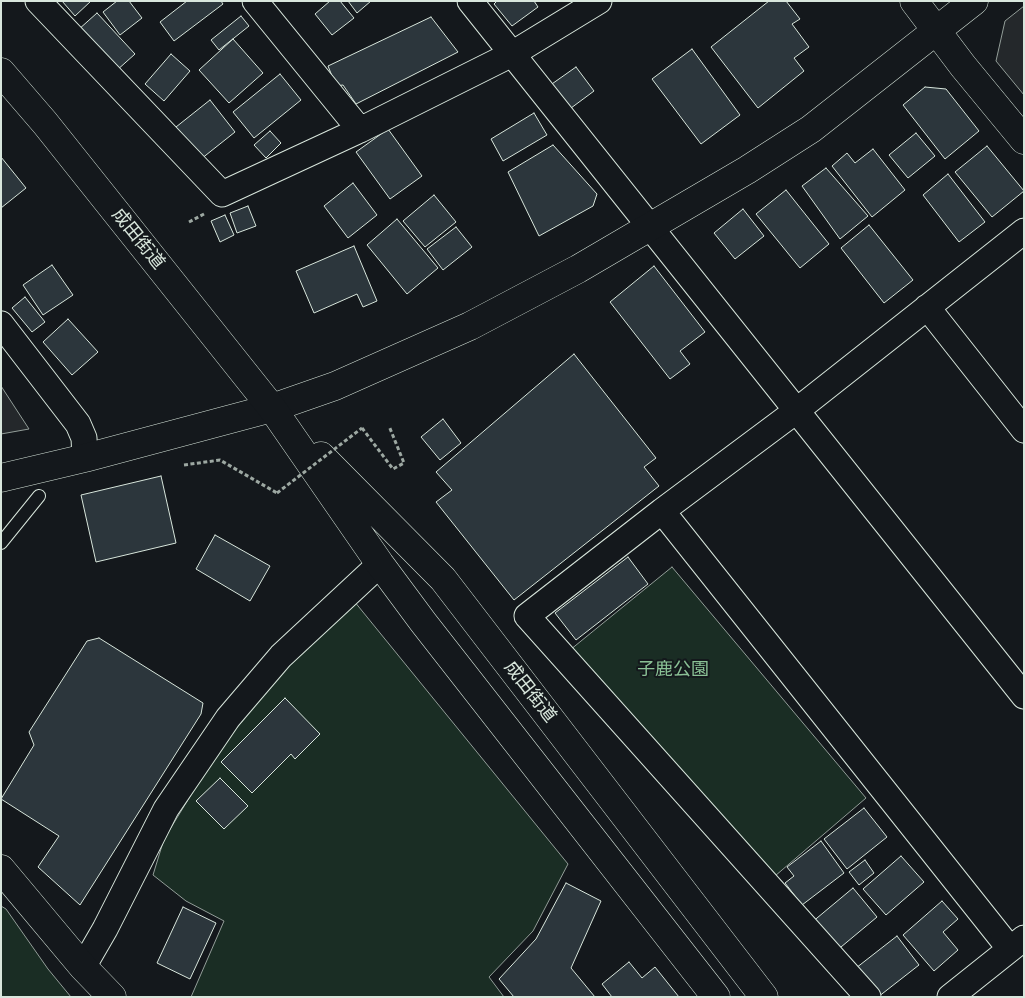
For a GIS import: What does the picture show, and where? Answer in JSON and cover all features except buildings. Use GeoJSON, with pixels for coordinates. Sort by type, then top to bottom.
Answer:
{"type":"FeatureCollection","features":[{"type":"Feature","properties":{"kind":"main road"},"geometry":{"type":"LineString","coordinates":[[914,1],[1024,140]]}},
{"type":"Feature","properties":{"kind":"main road"},"geometry":{"type":"LineString","coordinates":[[1,478],[86,458],[272,408],[336,386],[470,326],[651,228],[811,129],[974,1]]}},
{"type":"Feature","properties":{"kind":"main road","name":"成田街道"},"geometry":{"type":"LineString","coordinates":[[1,72],[45,123],[272,408],[380,564],[429,630],[716,997]]}},
{"type":"Feature","properties":{"kind":"main road","name":"成田街道"},"geometry":{"type":"LineString","coordinates":[[272,408],[443,579],[764,997]]}},
{"type":"Feature","properties":{"kind":"main road"},"geometry":{"type":"LineString","coordinates":[[1,869],[83,967],[112,997]]}},
{"type":"Feature","properties":{"kind":"street"},"geometry":{"type":"LineString","coordinates":[[38,1],[222,194],[360,130],[512,54],[599,1]]}},
{"type":"Feature","properties":{"kind":"street"},"geometry":{"type":"LineString","coordinates":[[256,1],[360,130]]}},
{"type":"Feature","properties":{"kind":"street"},"geometry":{"type":"LineString","coordinates":[[470,1],[1024,696]]}},
{"type":"Feature","properties":{"kind":"street"},"geometry":{"type":"LineString","coordinates":[[868,997],[527,616],[662,511],[796,411],[1024,231]]}},
{"type":"Feature","properties":{"kind":"street"},"geometry":{"type":"LineString","coordinates":[[928,307],[1024,430]]}},
{"type":"Feature","properties":{"kind":"street"},"geometry":{"type":"LineString","coordinates":[[1,324],[78,424],[84,438],[86,458]]}},
{"type":"Feature","properties":{"kind":"street"},"geometry":{"type":"LineString","coordinates":[[662,511],[1017,943],[950,997]]}},
{"type":"Feature","properties":{"kind":"street"},"geometry":{"type":"LineString","coordinates":[[83,967],[105,929],[166,809],[228,718],[281,656],[380,564]]}},
{"type":"Feature","properties":{"kind":"lane"},"geometry":{"type":"LineString","coordinates":[[1,543],[39,496]]}},
{"type":"Feature","properties":{"kind":"path"},"geometry":{"type":"LineString","coordinates":[[184,465],[220,460],[277,493],[362,428],[393,470],[404,463],[389,426]]}},
{"type":"Feature","properties":{"kind":"green space","name":"子鹿公園"},"geometry":{"type":"Polygon","coordinates":[[[672,567],[866,798],[768,882],[570,650],[672,567]]]}},
{"type":"Feature","properties":{"kind":"green space"},"geometry":{"type":"Polygon","coordinates":[[[354,601],[568,864],[533,931],[489,977],[504,997],[191,997],[224,921],[186,901],[153,875],[164,839],[216,754],[285,667],[354,601]]]}},
{"type":"Feature","properties":{"kind":"green space"},"geometry":{"type":"Polygon","coordinates":[[[1,906],[6,909],[48,969],[71,997],[1,997],[1,906]]]}},
{"type":"Feature","properties":{"kind":"shaded area"},"geometry":{"type":"Polygon","coordinates":[[[1024,6],[1024,95],[996,61],[1005,21],[1024,6]]]}},
{"type":"Feature","properties":{"kind":"shaded area"},"geometry":{"type":"Polygon","coordinates":[[[1,386],[29,429],[1,434],[1,386]]]}}]}
